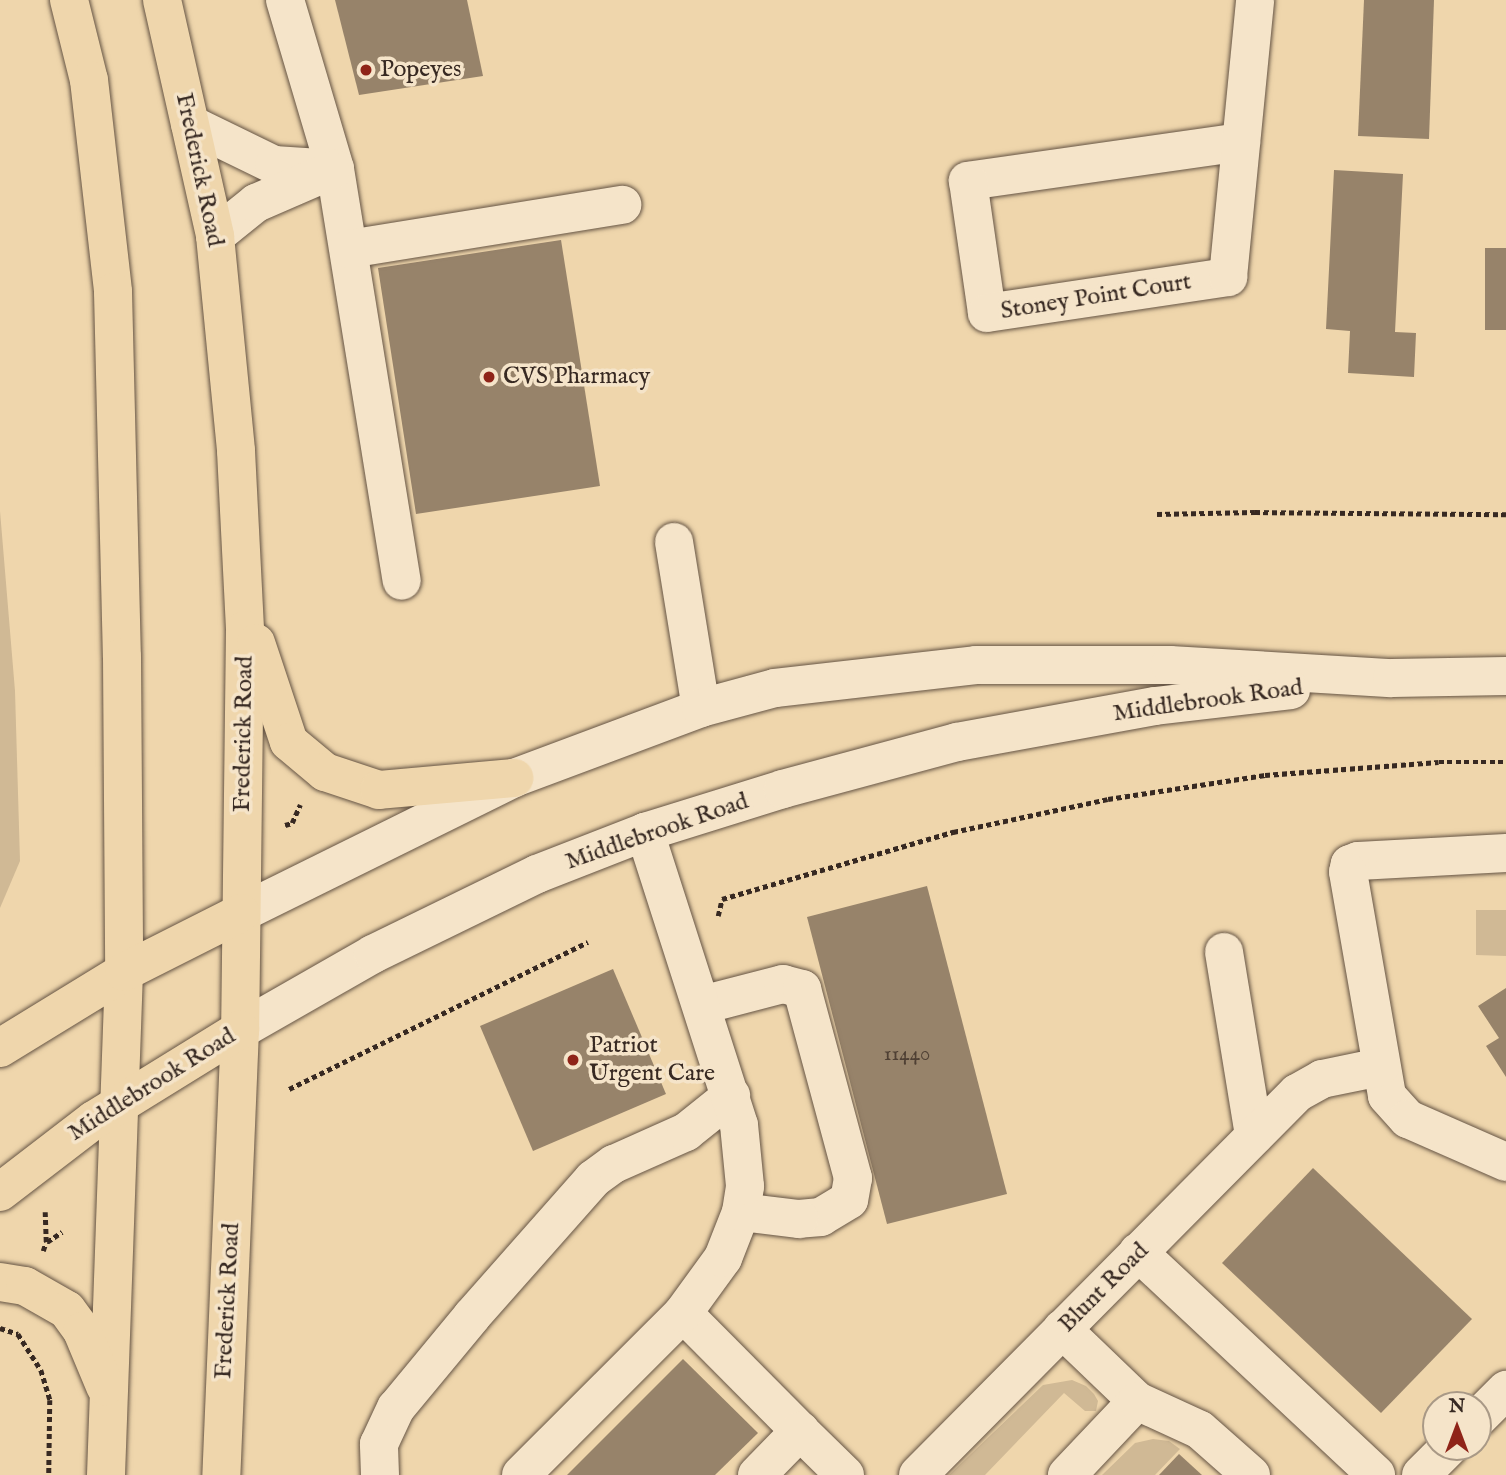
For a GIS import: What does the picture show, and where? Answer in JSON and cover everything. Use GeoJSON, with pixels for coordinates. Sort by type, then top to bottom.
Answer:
{"type":"FeatureCollection","features":[{"type":"Feature","properties":{"kind":"main road"},"geometry":{"type":"LineString","coordinates":[[69,0],[89,80],[113,292],[122,657],[124,972],[122,1101],[106,1475]]}},
{"type":"Feature","properties":{"kind":"main road","name":"Frederick Road"},"geometry":{"type":"LineString","coordinates":[[162,0],[215,236],[236,451],[243,599],[240,1030],[221,1475]]}},
{"type":"Feature","properties":{"kind":"main road"},"geometry":{"type":"LineString","coordinates":[[243,599],[274,704],[289,742],[325,772],[379,790],[514,778]]}},
{"type":"Feature","properties":{"kind":"main road","name":"Middlebrook Road"},"geometry":{"type":"LineString","coordinates":[[0,1048],[124,972],[241,913]]}},
{"type":"Feature","properties":{"kind":"main road","name":"Middlebrook Road"},"geometry":{"type":"LineString","coordinates":[[0,1192],[65,1140],[122,1101],[240,1030]]}},
{"type":"Feature","properties":{"kind":"main road"},"geometry":{"type":"LineString","coordinates":[[0,1282],[25,1286],[67,1310],[82,1331],[109,1397]]}},
{"type":"Feature","properties":{"kind":"street"},"geometry":{"type":"LineString","coordinates":[[285,0],[335,169],[402,581]]}},
{"type":"Feature","properties":{"kind":"street","name":"Stoney Point Court"},"geometry":{"type":"LineString","coordinates":[[1241,142],[968,181],[987,313],[1228,277],[1255,0]]}},
{"type":"Feature","properties":{"kind":"street"},"geometry":{"type":"LineString","coordinates":[[190,124],[274,165],[335,169]]}},
{"type":"Feature","properties":{"kind":"street"},"geometry":{"type":"LineString","coordinates":[[215,236],[256,203],[335,169]]}},
{"type":"Feature","properties":{"kind":"street"},"geometry":{"type":"LineString","coordinates":[[349,249],[622,205]]}},
{"type":"Feature","properties":{"kind":"street"},"geometry":{"type":"LineString","coordinates":[[674,542],[701,708]]}},
{"type":"Feature","properties":{"kind":"street","name":"Middlebrook Road"},"geometry":{"type":"LineString","coordinates":[[241,913],[514,778],[701,708],[775,688],[976,665],[1170,665],[1392,678],[1506,676]]}},
{"type":"Feature","properties":{"kind":"street","name":"Middlebrook Road"},"geometry":{"type":"LineString","coordinates":[[240,1030],[373,954],[537,874],[645,832],[783,789],[957,742],[1155,706],[1392,678]]}},
{"type":"Feature","properties":{"kind":"street"},"geometry":{"type":"LineString","coordinates":[[521,1475],[683,1313],[723,1258],[741,1212],[745,1186],[744,1154],[731,1096],[645,832]]}},
{"type":"Feature","properties":{"kind":"street"},"geometry":{"type":"LineString","coordinates":[[1506,853],[1358,861],[1350,864],[1348,872],[1387,1096],[1399,1112],[1506,1162]]}},
{"type":"Feature","properties":{"kind":"street"},"geometry":{"type":"LineString","coordinates":[[1224,952],[1254,1136]]}},
{"type":"Feature","properties":{"kind":"street"},"geometry":{"type":"LineString","coordinates":[[702,1004],[783,984],[802,989],[853,1178],[849,1200],[821,1217],[799,1219],[741,1212]]}},
{"type":"Feature","properties":{"kind":"street","name":"Blunt Road"},"geometry":{"type":"LineString","coordinates":[[918,1475],[1289,1100],[1305,1086],[1322,1079],[1380,1067]]}},
{"type":"Feature","properties":{"kind":"street"},"geometry":{"type":"LineString","coordinates":[[380,1475],[379,1444],[396,1408],[472,1316],[593,1179],[614,1164],[686,1132],[731,1096]]}},
{"type":"Feature","properties":{"kind":"street"},"geometry":{"type":"LineString","coordinates":[[1138,1252],[1376,1475]]}},
{"type":"Feature","properties":{"kind":"street"},"geometry":{"type":"LineString","coordinates":[[683,1313],[845,1475]]}},
{"type":"Feature","properties":{"kind":"street"},"geometry":{"type":"LineString","coordinates":[[1062,1329],[1137,1401],[1200,1430],[1251,1475]]}},
{"type":"Feature","properties":{"kind":"street"},"geometry":{"type":"LineString","coordinates":[[1492,1404],[1506,1390]]}},
{"type":"Feature","properties":{"kind":"street"},"geometry":{"type":"LineString","coordinates":[[1067,1475],[1137,1401]]}},
{"type":"Feature","properties":{"kind":"street"},"geometry":{"type":"LineString","coordinates":[[757,1475],[800,1431]]}},
{"type":"Feature","properties":{"kind":"street"},"geometry":{"type":"LineString","coordinates":[[1421,1475],[1435,1461]]}},
{"type":"Feature","properties":{"kind":"path"},"geometry":{"type":"LineString","coordinates":[[1157,514],[1506,514]]}},
{"type":"Feature","properties":{"kind":"path"},"geometry":{"type":"LineString","coordinates":[[722,899],[953,832],[1108,799],[1265,775],[1439,762],[1506,762]]}},
{"type":"Feature","properties":{"kind":"path"},"geometry":{"type":"LineString","coordinates":[[274,828],[292,823],[303,800]]}},
{"type":"Feature","properties":{"kind":"path"},"geometry":{"type":"LineString","coordinates":[[289,1089],[588,942]]}},
{"type":"Feature","properties":{"kind":"path"},"geometry":{"type":"LineString","coordinates":[[45,1211],[46,1242],[62,1232]]}},
{"type":"Feature","properties":{"kind":"path"},"geometry":{"type":"LineString","coordinates":[[0,1328],[18,1334],[41,1370],[50,1400],[49,1475]]}},
{"type":"Feature","properties":{"kind":"shaded area"},"geometry":{"type":"Polygon","coordinates":[[[0,511],[15,691],[20,861],[0,908],[0,511]]]}},
{"type":"Feature","properties":{"kind":"shaded area"},"geometry":{"type":"Polygon","coordinates":[[[1476,910],[1506,910],[1506,956],[1476,955],[1476,910]]]}},
{"type":"Feature","properties":{"kind":"shaded area"},"geometry":{"type":"Polygon","coordinates":[[[1072,1380],[1086,1386],[1094,1394],[1098,1401],[1096,1411],[1085,1411],[1064,1393],[985,1475],[949,1475],[1043,1385],[1072,1380]]]}},
{"type":"Feature","properties":{"kind":"shaded area"},"geometry":{"type":"Polygon","coordinates":[[[1153,1439],[1169,1441],[1180,1449],[1155,1475],[1102,1475],[1135,1443],[1153,1439]]]}},
{"type":"Feature","properties":{"kind":"building"},"geometry":{"type":"Polygon","coordinates":[[[335,0],[467,0],[483,76],[359,95],[335,0]]]}},
{"type":"Feature","properties":{"kind":"building"},"geometry":{"type":"Polygon","coordinates":[[[1364,0],[1434,0],[1429,139],[1358,136],[1364,0]]]}},
{"type":"Feature","properties":{"kind":"building"},"geometry":{"type":"Polygon","coordinates":[[[1334,170],[1403,174],[1395,332],[1416,333],[1414,377],[1348,373],[1350,331],[1326,329],[1334,170]]]}},
{"type":"Feature","properties":{"kind":"building","name":"CVS Pharmacy"},"geometry":{"type":"Polygon","coordinates":[[[561,240],[600,486],[416,514],[378,268],[561,240]]]}},
{"type":"Feature","properties":{"kind":"building"},"geometry":{"type":"Polygon","coordinates":[[[1485,248],[1506,248],[1506,330],[1485,330],[1485,248]]]}},
{"type":"Feature","properties":{"kind":"building"},"geometry":{"type":"Polygon","coordinates":[[[927,886],[1007,1194],[887,1224],[807,917],[927,886]]]}},
{"type":"Feature","properties":{"kind":"building","name":"Patriot Urgent Care"},"geometry":{"type":"Polygon","coordinates":[[[613,969],[666,1094],[533,1151],[480,1026],[613,969]]]}},
{"type":"Feature","properties":{"kind":"building"},"geometry":{"type":"Polygon","coordinates":[[[1506,988],[1506,1077],[1486,1046],[1499,1038],[1478,1006],[1506,988]]]}},
{"type":"Feature","properties":{"kind":"building"},"geometry":{"type":"Polygon","coordinates":[[[1313,1168],[1472,1319],[1381,1413],[1222,1263],[1313,1168]]]}},
{"type":"Feature","properties":{"kind":"building"},"geometry":{"type":"Polygon","coordinates":[[[683,1359],[758,1433],[715,1475],[567,1475],[683,1359]]]}},
{"type":"Feature","properties":{"kind":"building"},"geometry":{"type":"Polygon","coordinates":[[[1179,1454],[1202,1475],[1159,1475],[1179,1454]]]}},
{"type":"Feature","properties":{"kind":"place","name":"Popeyes"},"geometry":{"type":"Point","coordinates":[366,70]}},
{"type":"Feature","properties":{"kind":"place","name":"CVS Pharmacy"},"geometry":{"type":"Point","coordinates":[489,377]}},
{"type":"Feature","properties":{"kind":"place","name":"Patriot Urgent Care"},"geometry":{"type":"Point","coordinates":[573,1060]}}]}
